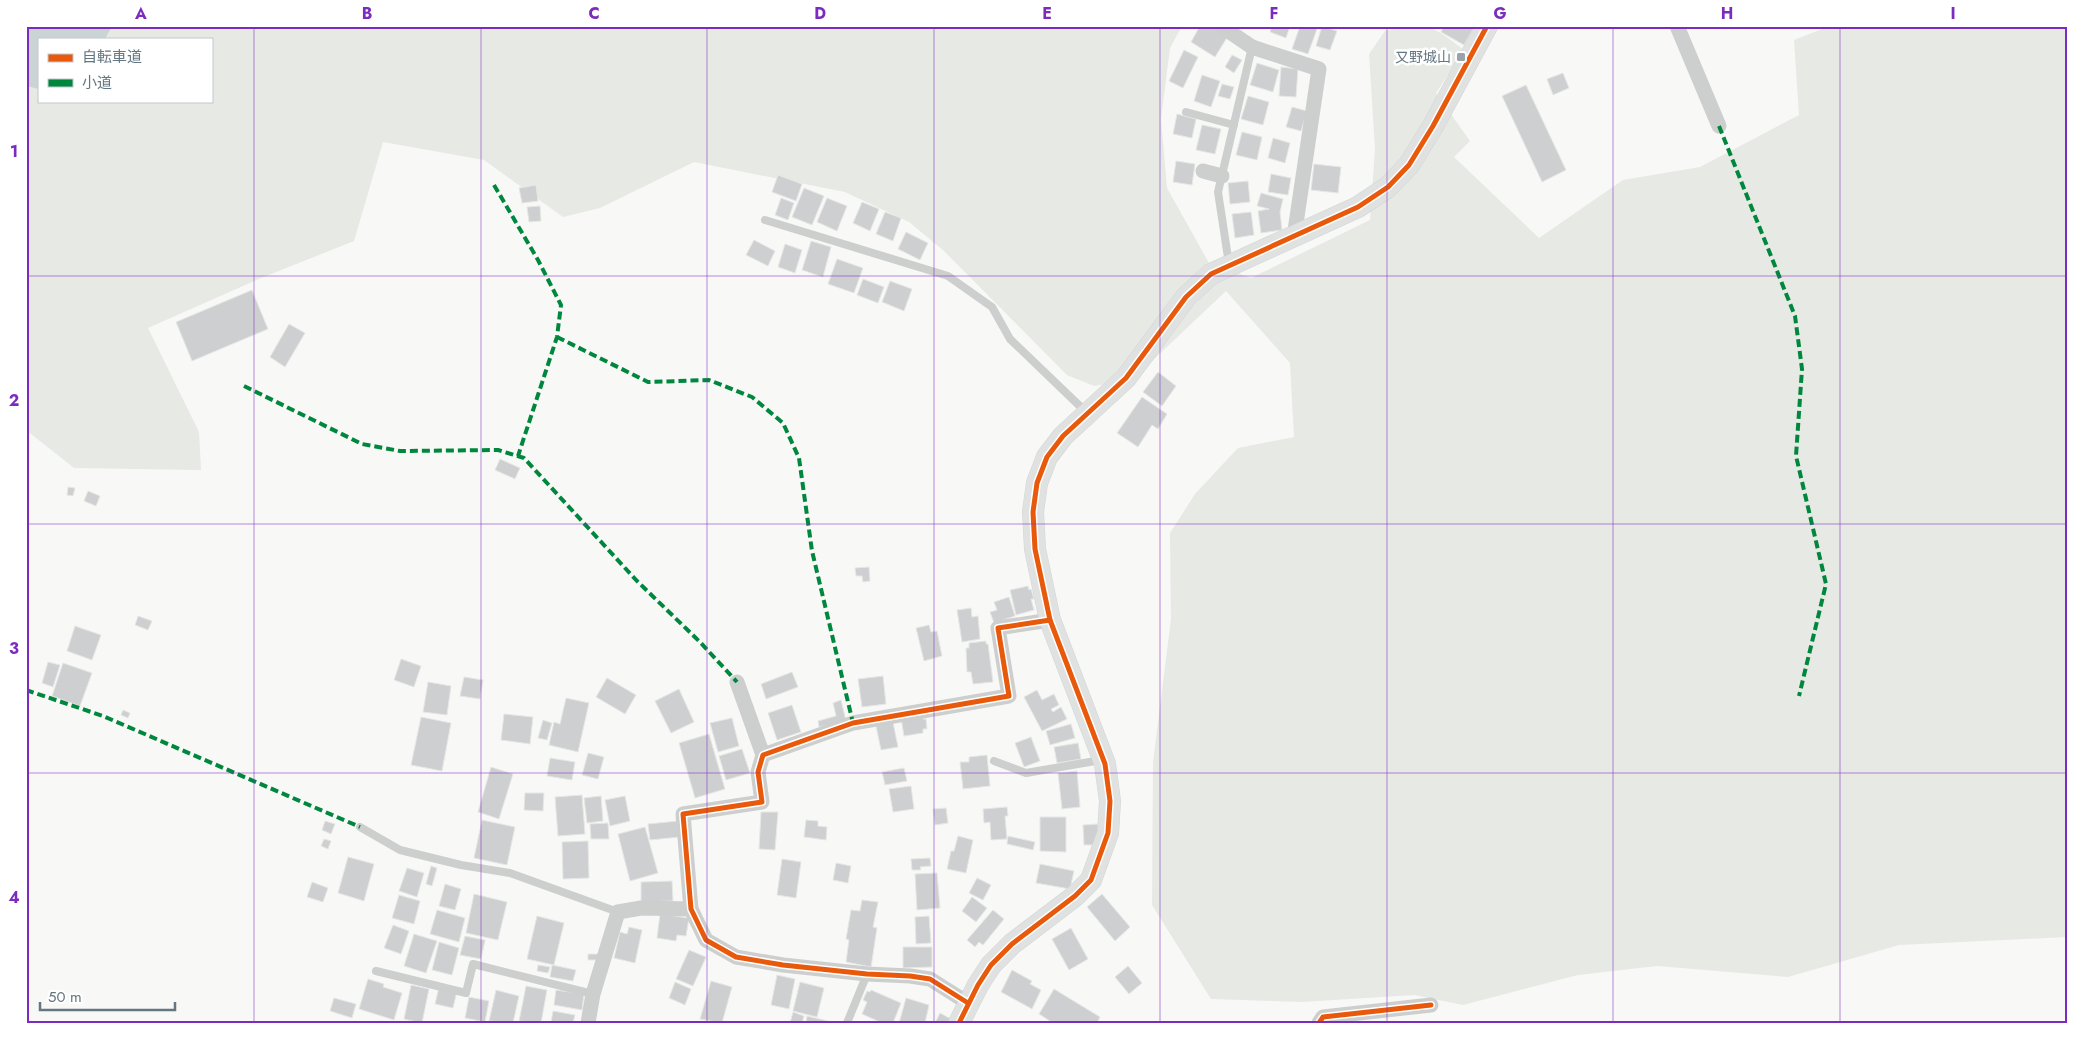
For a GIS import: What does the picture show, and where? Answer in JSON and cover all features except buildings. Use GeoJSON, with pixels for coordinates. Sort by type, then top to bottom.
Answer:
{"type":"FeatureCollection","features":[{"type":"Feature","properties":{"kind":"street"},"geometry":{"type":"LineString","coordinates":[[1222,26],[1252,47],[1319,69],[1294,237]]}},
{"type":"Feature","properties":{"kind":"street"},"geometry":{"type":"LineString","coordinates":[[959,1023],[968,1003],[991,966],[1012,944],[1075,896],[1091,880],[1108,833],[1110,801],[1103,760],[1050,620],[1035,549],[1033,512],[1037,483],[1047,457],[1063,436],[1126,378],[1186,297],[1211,274],[1358,208],[1388,187],[1409,165],[1433,126],[1487,26]]}},
{"type":"Feature","properties":{"kind":"street"},"geometry":{"type":"LineString","coordinates":[[1677,26],[1719,126]]}},
{"type":"Feature","properties":{"kind":"street"},"geometry":{"type":"LineString","coordinates":[[1203,171],[1222,176]]}},
{"type":"Feature","properties":{"kind":"street"},"geometry":{"type":"LineString","coordinates":[[763,755],[853,723],[1009,696],[998,628],[1050,620]]}},
{"type":"Feature","properties":{"kind":"street"},"geometry":{"type":"LineString","coordinates":[[737,682],[763,755],[758,772],[762,802],[684,814],[691,909],[706,940],[736,957],[783,965],[930,979],[968,1003]]}},
{"type":"Feature","properties":{"kind":"street"},"geometry":{"type":"LineString","coordinates":[[588,1023],[594,994],[618,912],[641,908],[691,909]]}},
{"type":"Feature","properties":{"kind":"street"},"geometry":{"type":"LineString","coordinates":[[1319,1023],[1323,1017],[1430,1004]]}},
{"type":"Feature","properties":{"kind":"lane"},"geometry":{"type":"LineString","coordinates":[[1229,266],[1218,192],[1252,47]]}},
{"type":"Feature","properties":{"kind":"lane"},"geometry":{"type":"LineString","coordinates":[[1186,112],[1234,125]]}},
{"type":"Feature","properties":{"kind":"lane"},"geometry":{"type":"LineString","coordinates":[[765,220],[948,276],[992,307],[1010,339],[1088,413]]}},
{"type":"Feature","properties":{"kind":"lane"},"geometry":{"type":"LineString","coordinates":[[994,761],[1026,773],[1103,760]]}},
{"type":"Feature","properties":{"kind":"lane"},"geometry":{"type":"LineString","coordinates":[[360,826],[400,850],[461,865],[510,873],[618,912]]}},
{"type":"Feature","properties":{"kind":"lane"},"geometry":{"type":"LineString","coordinates":[[376,971],[466,993],[473,964],[594,994]]}},
{"type":"Feature","properties":{"kind":"lane"},"geometry":{"type":"LineString","coordinates":[[847,1023],[867,974]]}},
{"type":"Feature","properties":{"kind":"shaded area"},"geometry":{"type":"Polygon","coordinates":[[[26,26],[114,26],[106,38],[38,38],[38,89],[26,86],[26,26]]]}},
{"type":"Feature","properties":{"kind":"shaded area"},"geometry":{"type":"Polygon","coordinates":[[[114,26],[1182,26],[1170,48],[1161,119],[1167,188],[1209,263],[1251,278],[1370,220],[1375,149],[1369,54],[1385,31],[1410,26],[1428,27],[1444,35],[1464,50],[1436,93],[1470,141],[1454,157],[1539,238],[1623,180],[1700,167],[1799,115],[1794,40],[1830,26],[2068,26],[2068,937],[1899,945],[1788,977],[1657,966],[1578,975],[1463,1005],[1414,995],[1302,1002],[1211,999],[1152,905],[1153,762],[1171,619],[1170,533],[1195,494],[1238,448],[1294,437],[1290,363],[1226,291],[1132,380],[1094,386],[1067,375],[944,251],[909,222],[845,192],[694,162],[600,208],[563,217],[484,160],[383,142],[354,241],[261,278],[148,328],[199,432],[201,470],[74,468],[26,430],[26,84],[38,87],[38,102],[212,102],[212,38],[106,38],[114,26]]]}},
{"type":"Feature","properties":{"kind":"marked path"},"geometry":{"type":"LineString","coordinates":[[1719,126],[1795,316],[1802,369],[1796,456],[1826,584],[1799,696]]}},
{"type":"Feature","properties":{"kind":"marked path"},"geometry":{"type":"LineString","coordinates":[[494,185],[538,260],[561,305],[557,337],[518,456]]}},
{"type":"Feature","properties":{"kind":"marked path"},"geometry":{"type":"LineString","coordinates":[[557,337],[648,382],[709,380],[752,397],[783,423],[799,458],[812,551],[853,723]]}},
{"type":"Feature","properties":{"kind":"marked path"},"geometry":{"type":"LineString","coordinates":[[244,386],[362,444],[400,451],[498,450],[524,458],[637,581],[700,642],[737,682]]}},
{"type":"Feature","properties":{"kind":"marked path"},"geometry":{"type":"LineString","coordinates":[[26,690],[103,716],[360,827]]}},
{"type":"Feature","properties":{"kind":"cycle path"},"geometry":{"type":"LineString","coordinates":[[959,1023],[978,985],[991,965],[1012,944],[1075,896],[1091,880],[1108,833],[1110,801],[1105,764],[1050,620],[1035,549],[1033,512],[1037,483],[1047,457],[1063,436],[1126,378],[1186,297],[1211,274],[1358,207],[1388,187],[1409,165],[1433,126],[1487,26]]}},
{"type":"Feature","properties":{"kind":"cycle path"},"geometry":{"type":"LineString","coordinates":[[968,1003],[930,979],[783,965],[736,957],[706,940],[691,909],[683,814],[762,802],[758,772],[763,755],[853,723],[1009,696],[998,628],[1050,620]]}},
{"type":"Feature","properties":{"kind":"cycle path"},"geometry":{"type":"LineString","coordinates":[[1319,1023],[1323,1017],[1431,1005]]}},
{"type":"Feature","properties":{"kind":"place","name":"又野城山"},"geometry":{"type":"Point","coordinates":[1461,57]}}]}
